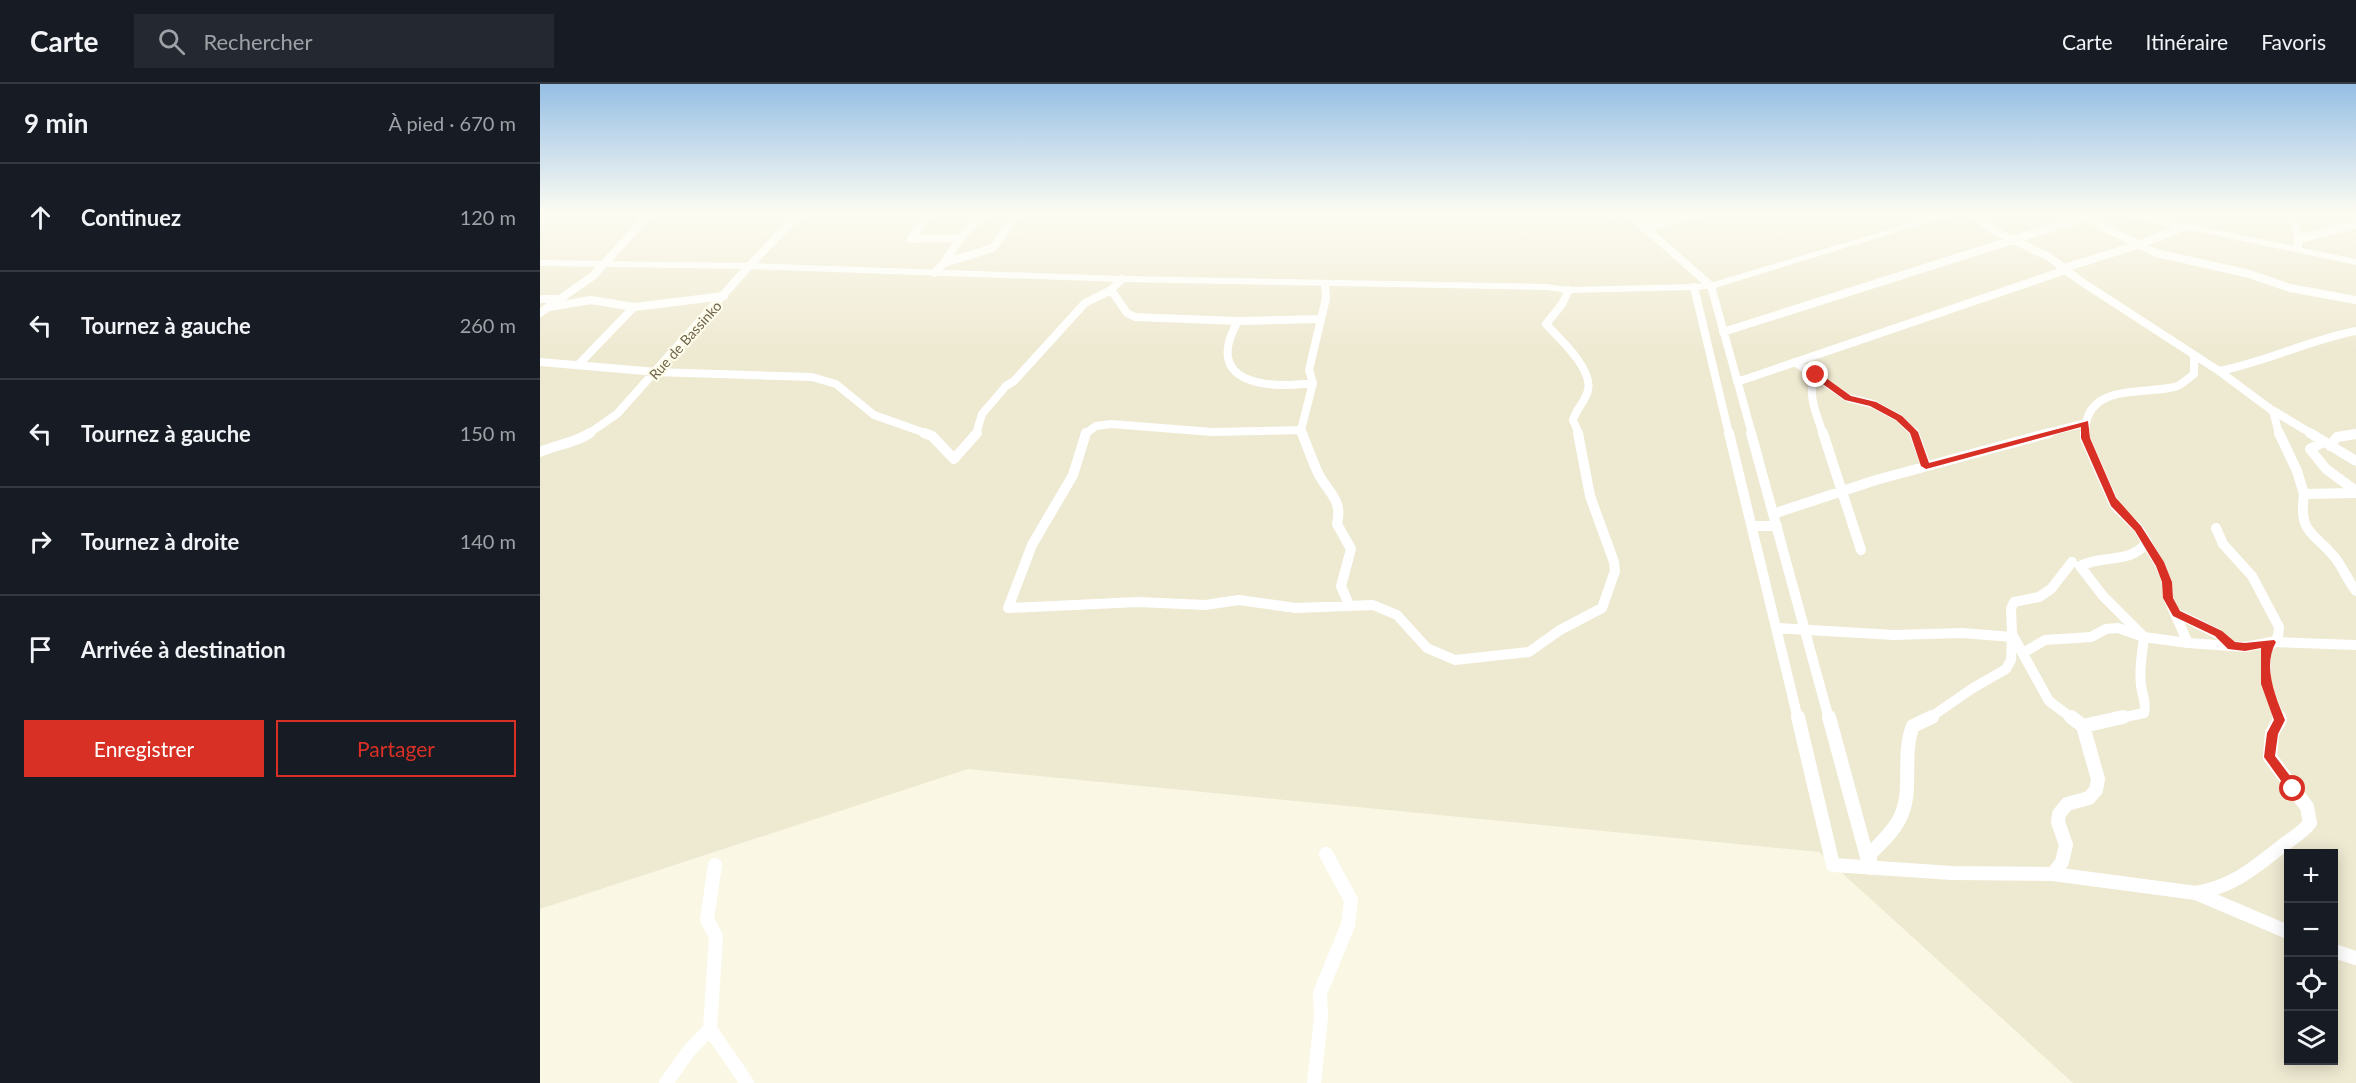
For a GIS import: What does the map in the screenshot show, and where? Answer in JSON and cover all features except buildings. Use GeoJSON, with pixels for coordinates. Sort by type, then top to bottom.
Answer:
{"type":"FeatureCollection","features":[{"type":"Feature","properties":{"kind":"street"},"geometry":{"type":"LineString","coordinates":[[540,313],[594,276],[608,259]]}},
{"type":"Feature","properties":{"kind":"street","name":"Rue de Bassinko"},"geometry":{"type":"LineString","coordinates":[[540,452],[559,444],[581,439],[617,414],[756,259]]}},
{"type":"Feature","properties":{"kind":"street"},"geometry":{"type":"LineString","coordinates":[[934,273],[947,259]]}},
{"type":"Feature","properties":{"kind":"street"},"geometry":{"type":"LineString","coordinates":[[944,263],[958,259]]}},
{"type":"Feature","properties":{"kind":"street"},"geometry":{"type":"LineString","coordinates":[[1679,259],[1711,286],[1870,868]]}},
{"type":"Feature","properties":{"kind":"street"},"geometry":{"type":"LineString","coordinates":[[540,262],[749,266],[1122,279],[1546,287],[1569,290],[1711,286],[1802,259]]}},
{"type":"Feature","properties":{"kind":"street"},"geometry":{"type":"LineString","coordinates":[[1723,332],[1954,259]]}},
{"type":"Feature","properties":{"kind":"street"},"geometry":{"type":"LineString","coordinates":[[2050,259],[2219,371],[2273,411],[2356,461]]}},
{"type":"Feature","properties":{"kind":"street"},"geometry":{"type":"LineString","coordinates":[[1737,382],[1995,296],[2097,259]]}},
{"type":"Feature","properties":{"kind":"street"},"geometry":{"type":"LineString","coordinates":[[2181,259],[2246,273],[2290,288],[2356,300]]}},
{"type":"Feature","properties":{"kind":"street"},"geometry":{"type":"LineString","coordinates":[[540,362],[656,372],[812,377],[825,380],[836,384],[874,415],[932,436],[954,459],[976,436],[982,414],[1003,388],[1020,374],[1085,303],[1111,290],[1122,279]]}},
{"type":"Feature","properties":{"kind":"street"},"geometry":{"type":"LineString","coordinates":[[1325,284],[1326,298],[1310,370],[1313,383],[1301,430],[1319,475],[1338,505],[1340,512],[1336,524],[1351,549],[1341,585],[1349,605]]}},
{"type":"Feature","properties":{"kind":"street"},"geometry":{"type":"LineString","coordinates":[[1694,287],[1833,865],[2053,874],[2196,893],[2284,930]]}},
{"type":"Feature","properties":{"kind":"street"},"geometry":{"type":"LineString","coordinates":[[1111,290],[1127,314],[1134,316],[1238,321],[1321,319]]}},
{"type":"Feature","properties":{"kind":"street"},"geometry":{"type":"LineString","coordinates":[[1301,430],[1179,430],[1112,424],[1096,426],[1087,431],[1082,440],[1074,473],[1054,511],[1036,538],[1020,571],[1008,608],[1138,602],[1205,605],[1239,600],[1296,608],[1373,605],[1406,622],[1417,639],[1427,648],[1455,660],[1529,652],[1560,630],[1602,608],[1615,571],[1614,562],[1590,496],[1581,440],[1573,420],[1588,392],[1589,378],[1576,358],[1546,324],[1569,290]]}},
{"type":"Feature","properties":{"kind":"street"},"geometry":{"type":"LineString","coordinates":[[549,307],[591,300],[634,307],[724,296]]}},
{"type":"Feature","properties":{"kind":"street"},"geometry":{"type":"LineString","coordinates":[[540,299],[561,299]]}},
{"type":"Feature","properties":{"kind":"street"},"geometry":{"type":"LineString","coordinates":[[578,365],[634,307]]}},
{"type":"Feature","properties":{"kind":"street"},"geometry":{"type":"LineString","coordinates":[[1238,321],[1226,353],[1236,371],[1250,383],[1283,386],[1313,383]]}},
{"type":"Feature","properties":{"kind":"street"},"geometry":{"type":"LineString","coordinates":[[2219,371],[2249,365],[2304,344],[2356,331]]}},
{"type":"Feature","properties":{"kind":"street"},"geometry":{"type":"LineString","coordinates":[[2188,643],[2168,598],[2167,582],[2160,565],[2134,524],[2115,506],[2085,438],[2085,423],[2092,408],[2102,400],[2122,393],[2182,386],[2194,374],[2194,356]]}},
{"type":"Feature","properties":{"kind":"street"},"geometry":{"type":"LineString","coordinates":[[1795,362],[1848,398],[1873,404],[1899,418],[1914,432],[1926,466]]}},
{"type":"Feature","properties":{"kind":"street"},"geometry":{"type":"LineString","coordinates":[[1816,375],[1811,385],[1811,396],[1861,550]]}},
{"type":"Feature","properties":{"kind":"street"},"geometry":{"type":"LineString","coordinates":[[2273,411],[2277,417],[2279,434],[2304,494],[2301,512],[2303,519],[2314,538],[2336,559],[2343,574],[2356,591]]}},
{"type":"Feature","properties":{"kind":"street"},"geometry":{"type":"LineString","coordinates":[[1773,513],[1842,493],[1876,480],[2085,423]]}},
{"type":"Feature","properties":{"kind":"street"},"geometry":{"type":"LineString","coordinates":[[2293,424],[2326,469],[2356,492]]}},
{"type":"Feature","properties":{"kind":"street"},"geometry":{"type":"LineString","coordinates":[[2310,449],[2327,444],[2337,437],[2356,434]]}},
{"type":"Feature","properties":{"kind":"street"},"geometry":{"type":"LineString","coordinates":[[2304,494],[2356,492]]}},
{"type":"Feature","properties":{"kind":"street"},"geometry":{"type":"LineString","coordinates":[[1752,526],[1777,526]]}},
{"type":"Feature","properties":{"kind":"street"},"geometry":{"type":"LineString","coordinates":[[2196,893],[2228,886],[2242,878],[2304,832],[2310,824],[2307,807],[2270,757],[2272,733],[2280,720],[2266,684],[2266,650],[2278,637],[2279,627],[2252,576],[2223,544],[2216,528]]}},
{"type":"Feature","properties":{"kind":"street"},"geometry":{"type":"LineString","coordinates":[[2144,637],[2103,596],[2080,566],[2098,559],[2131,556],[2144,549],[2147,542]]}},
{"type":"Feature","properties":{"kind":"street"},"geometry":{"type":"LineString","coordinates":[[1870,868],[1870,854],[1896,826],[1902,815],[1908,741],[1913,726],[1937,715],[1973,688],[2006,669],[2011,660],[2011,609],[2014,602],[2045,594],[2072,562]]}},
{"type":"Feature","properties":{"kind":"street"},"geometry":{"type":"LineString","coordinates":[[2176,613],[2218,633],[2232,646]]}},
{"type":"Feature","properties":{"kind":"street"},"geometry":{"type":"LineString","coordinates":[[2183,631],[2203,627]]}},
{"type":"Feature","properties":{"kind":"street"},"geometry":{"type":"LineString","coordinates":[[1776,628],[1894,636],[1962,633],[2012,636]]}},
{"type":"Feature","properties":{"kind":"street"},"geometry":{"type":"LineString","coordinates":[[2023,653],[2045,640],[2091,637],[2106,629],[2127,629],[2144,637],[2188,643],[2245,647],[2271,642],[2356,645]]}},
{"type":"Feature","properties":{"kind":"street"},"geometry":{"type":"LineString","coordinates":[[2012,636],[2049,701],[2083,726],[2098,779],[2096,790],[2089,798],[2067,804],[2059,814],[2058,822],[2066,845],[2062,862],[2053,874]]}},
{"type":"Feature","properties":{"kind":"street"},"geometry":{"type":"LineString","coordinates":[[2083,726],[2144,713],[2146,706],[2141,685],[2140,664],[2144,637]]}},
{"type":"Feature","properties":{"kind":"street"},"geometry":{"type":"LineString","coordinates":[[1314,1083],[1321,1017],[1320,993],[1348,925],[1351,900],[1326,854]]}},
{"type":"Feature","properties":{"kind":"street"},"geometry":{"type":"LineString","coordinates":[[715,865],[707,919],[716,937],[710,1029],[747,1083]]}},
{"type":"Feature","properties":{"kind":"street"},"geometry":{"type":"LineString","coordinates":[[2338,952],[2356,958]]}},
{"type":"Feature","properties":{"kind":"street"},"geometry":{"type":"LineString","coordinates":[[666,1083],[688,1052],[710,1029]]}},
{"type":"Feature","properties":{"kind":"shaded area"},"geometry":{"type":"Polygon","coordinates":[[[540,259],[2356,259],[2356,1083],[2073,1083],[1819,852],[968,769],[540,909],[540,259]]]}},
{"type":"Feature","properties":{"kind":"route"},"geometry":{"type":"LineString","coordinates":[[1816,375],[1848,398],[1873,404],[1899,418],[1914,432],[1926,466],[2085,423],[2085,438],[2115,506],[2138,528],[2147,542],[2167,582],[2168,598],[2176,613],[2199,626],[2218,633],[2232,646],[2245,647],[2271,642],[2266,650],[2266,684],[2280,720],[2278,727],[2272,733],[2269,744],[2270,757],[2293,789]]}}]}
